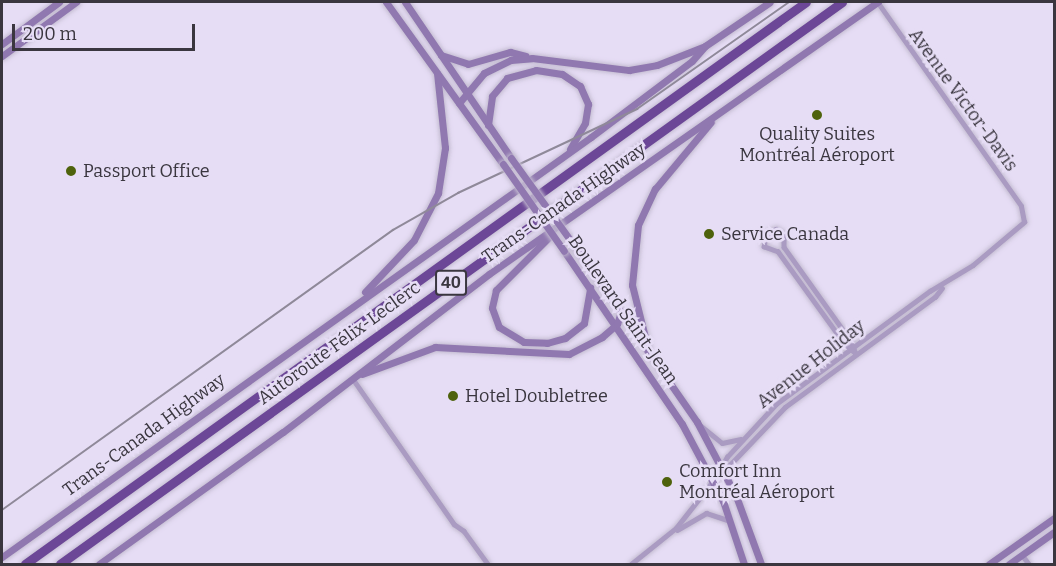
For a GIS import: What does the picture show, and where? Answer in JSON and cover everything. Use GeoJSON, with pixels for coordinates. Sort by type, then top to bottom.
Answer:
{"type":"FeatureCollection","features":[{"type":"Feature","properties":{"kind":"highway","name":"Autoroute Félix-Leclerc"},"geometry":{"type":"LineString","coordinates":[[25,564],[806,2]]}},
{"type":"Feature","properties":{"kind":"highway","name":"Autoroute Félix-Leclerc"},"geometry":{"type":"LineString","coordinates":[[60,564],[842,2]]}},
{"type":"Feature","properties":{"kind":"main road"},"geometry":{"type":"LineString","coordinates":[[2,44],[58,2],[64,11]]}},
{"type":"Feature","properties":{"kind":"main road"},"geometry":{"type":"LineString","coordinates":[[2,56],[76,2]]}},
{"type":"Feature","properties":{"kind":"main road","name":"Boulevard Saint-Jean"},"geometry":{"type":"LineString","coordinates":[[386,2],[617,324],[682,424],[713,481],[731,522],[744,564]]}},
{"type":"Feature","properties":{"kind":"main road","name":"Boulevard Saint-Jean"},"geometry":{"type":"LineString","coordinates":[[405,2],[465,93],[697,422],[723,469],[761,564]]}},
{"type":"Feature","properties":{"kind":"main road","name":"Trans-Canada Highway"},"geometry":{"type":"LineString","coordinates":[[2,557],[300,340],[567,154],[692,61],[705,46],[770,2]]}},
{"type":"Feature","properties":{"kind":"main road","name":"Trans-Canada Highway"},"geometry":{"type":"LineString","coordinates":[[99,564],[352,379],[481,280],[714,119],[877,2]]}},
{"type":"Feature","properties":{"kind":"main road"},"geometry":{"type":"LineString","coordinates":[[441,55],[468,64],[510,52],[532,58],[629,70],[657,65],[705,46]]}},
{"type":"Feature","properties":{"kind":"main road"},"geometry":{"type":"LineString","coordinates":[[459,103],[465,93],[490,69],[511,60],[532,58]]}},
{"type":"Feature","properties":{"kind":"main road"},"geometry":{"type":"LineString","coordinates":[[488,125],[492,96],[507,78],[536,70],[562,74],[580,86],[588,104],[583,128],[567,154]]}},
{"type":"Feature","properties":{"kind":"main road"},"geometry":{"type":"LineString","coordinates":[[358,299],[414,240],[434,204],[445,148],[437,73]]}},
{"type":"Feature","properties":{"kind":"main road"},"geometry":{"type":"LineString","coordinates":[[648,351],[632,285],[638,225],[655,189],[714,119]]}},
{"type":"Feature","properties":{"kind":"main road"},"geometry":{"type":"LineString","coordinates":[[562,225],[499,285],[492,303],[496,322],[505,333],[524,342],[547,343],[565,338],[584,323],[590,288]]}},
{"type":"Feature","properties":{"kind":"main road"},"geometry":{"type":"LineString","coordinates":[[352,379],[398,358],[435,347],[569,354],[590,345],[617,324],[621,312]]}},
{"type":"Feature","properties":{"kind":"main road"},"geometry":{"type":"LineString","coordinates":[[989,564],[1054,518]]}},
{"type":"Feature","properties":{"kind":"main road"},"geometry":{"type":"LineString","coordinates":[[1009,564],[1054,532]]}},
{"type":"Feature","properties":{"kind":"street","name":"Avenue Victor-Davis"},"geometry":{"type":"LineString","coordinates":[[877,2],[1025,215]]}},
{"type":"Feature","properties":{"kind":"street","name":"Avenue Holiday"},"geometry":{"type":"LineString","coordinates":[[631,564],[672,532],[723,469],[785,407],[935,297],[942,287],[1018,229],[1025,215]]}},
{"type":"Feature","properties":{"kind":"street"},"geometry":{"type":"LineString","coordinates":[[851,348],[784,247],[783,233],[768,231],[764,245],[778,252],[851,348],[856,354]]}},
{"type":"Feature","properties":{"kind":"street","name":"Avenue Holiday"},"geometry":{"type":"LineString","coordinates":[[723,469],[743,437],[783,398],[930,291],[942,287]]}},
{"type":"Feature","properties":{"kind":"street"},"geometry":{"type":"LineString","coordinates":[[352,379],[449,518],[464,531],[488,564]]}},
{"type":"Feature","properties":{"kind":"street"},"geometry":{"type":"LineString","coordinates":[[697,422],[722,443],[743,437]]}},
{"type":"Feature","properties":{"kind":"street"},"geometry":{"type":"LineString","coordinates":[[672,532],[706,513],[731,522]]}},
{"type":"Feature","properties":{"kind":"street"},"geometry":{"type":"LineString","coordinates":[[1022,555],[1029,564]]}},
{"type":"Feature","properties":{"kind":"tram line"},"geometry":{"type":"LineString","coordinates":[[2,510],[393,230],[458,193],[637,109],[789,2]]}},
{"type":"Feature","properties":{"kind":"place","name":"Quality Suites Montréal Aéroport"},"geometry":{"type":"Point","coordinates":[817,115]}},
{"type":"Feature","properties":{"kind":"place","name":"Passport Office"},"geometry":{"type":"Point","coordinates":[71,171]}},
{"type":"Feature","properties":{"kind":"place","name":"Service Canada"},"geometry":{"type":"Point","coordinates":[709,234]}},
{"type":"Feature","properties":{"kind":"place","name":"Hotel Doubletree"},"geometry":{"type":"Point","coordinates":[453,396]}},
{"type":"Feature","properties":{"kind":"place","name":"Comfort Inn Montréal Aéroport"},"geometry":{"type":"Point","coordinates":[667,482]}}]}
